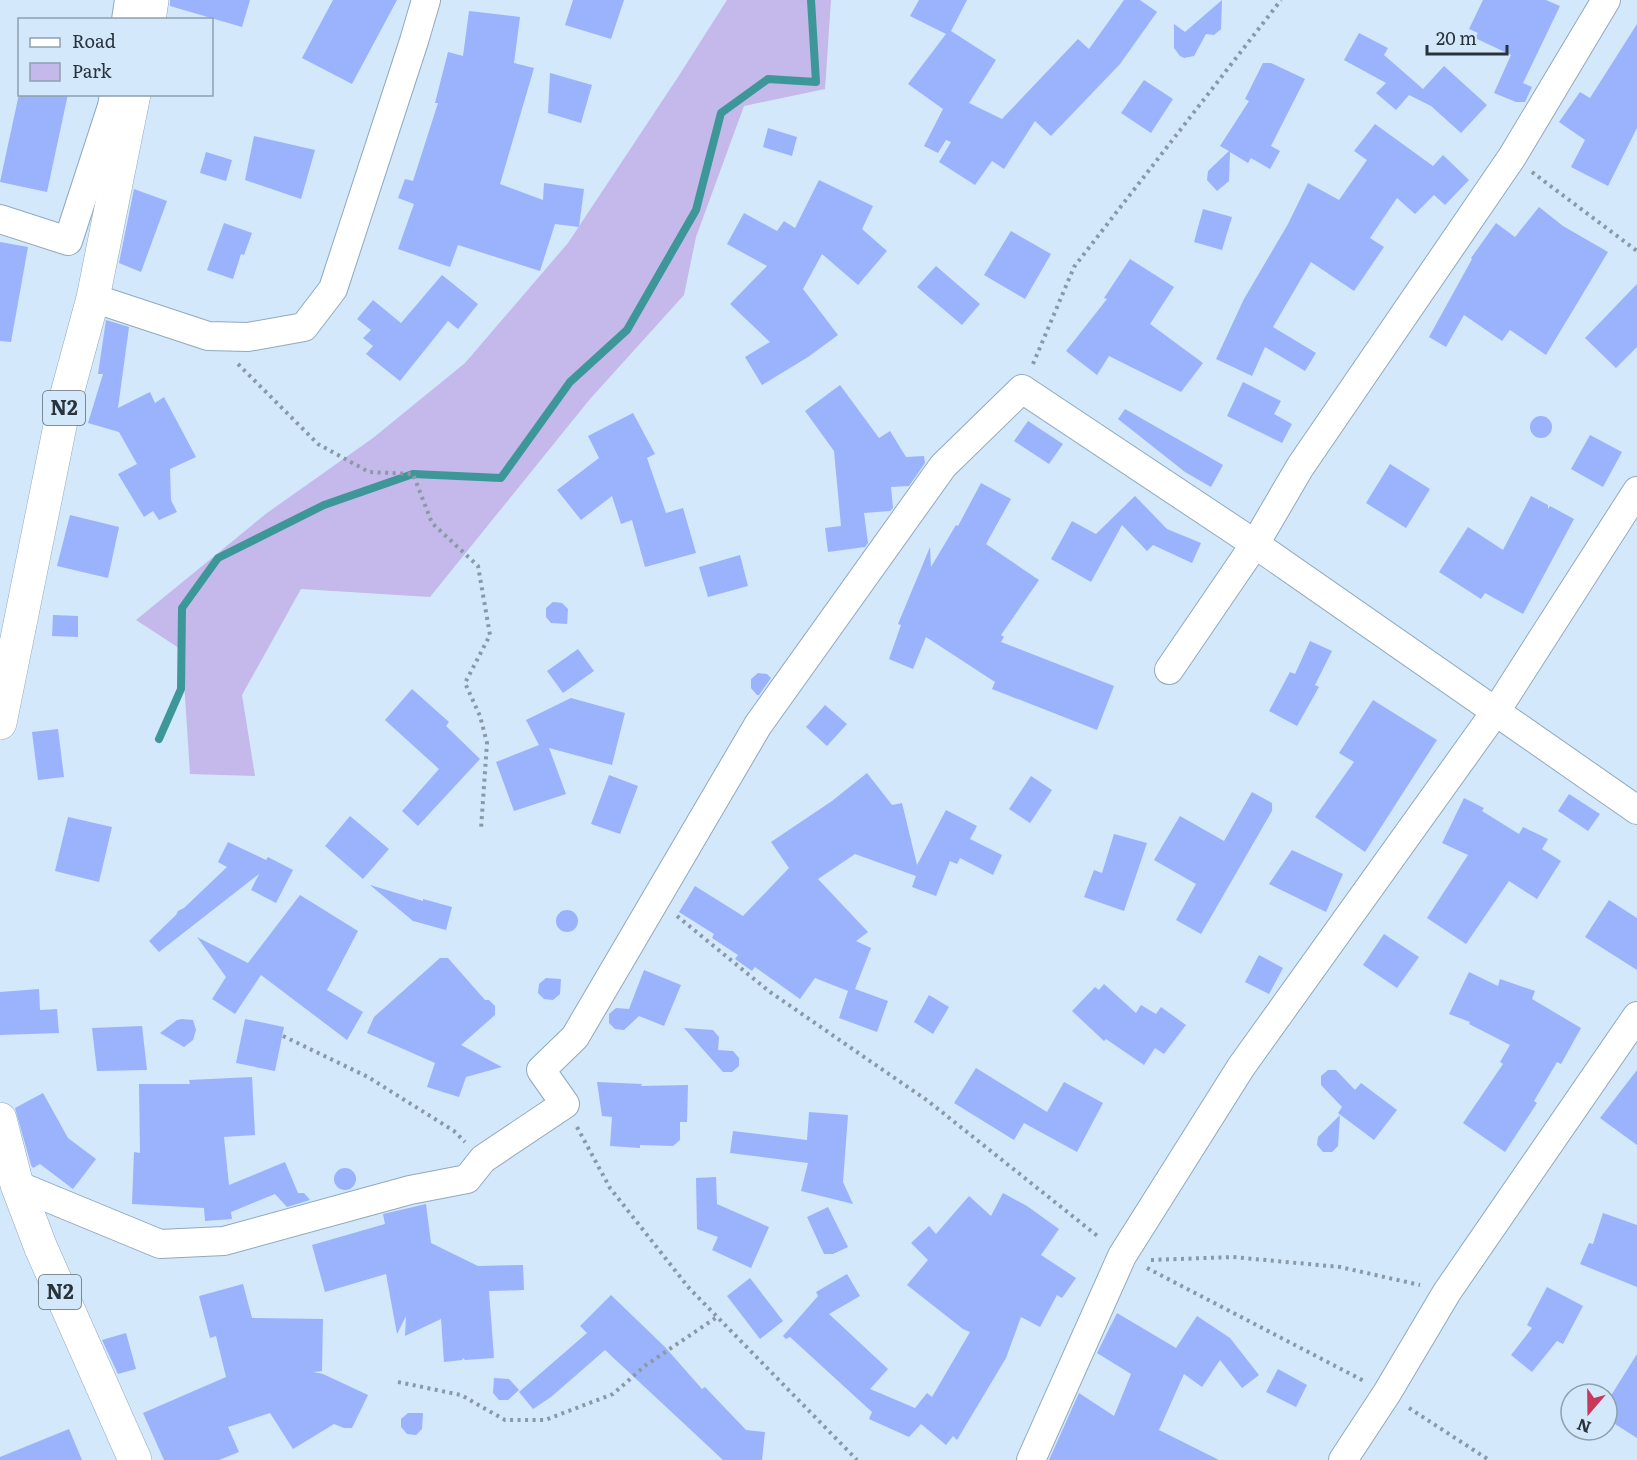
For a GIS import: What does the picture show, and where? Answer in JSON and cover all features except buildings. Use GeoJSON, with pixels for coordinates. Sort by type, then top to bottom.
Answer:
{"type":"FeatureCollection","features":[{"type":"Feature","properties":{"kind":"highway"},"geometry":{"type":"LineString","coordinates":[[149,18],[153,0]]}},
{"type":"Feature","properties":{"kind":"highway","name":"N2"},"geometry":{"type":"LineString","coordinates":[[0,723],[65,401],[93,298],[134,96]]}},
{"type":"Feature","properties":{"kind":"highway","name":"N2"},"geometry":{"type":"LineString","coordinates":[[0,1119],[18,1185],[41,1248],[135,1460]]}},
{"type":"Feature","properties":{"kind":"street"},"geometry":{"type":"LineString","coordinates":[[126,18],[129,0]]}},
{"type":"Feature","properties":{"kind":"street"},"geometry":{"type":"LineString","coordinates":[[93,298],[208,336],[248,337],[304,327],[333,289],[426,0]]}},
{"type":"Feature","properties":{"kind":"street"},"geometry":{"type":"LineString","coordinates":[[1169,670],[1255,544],[1300,467],[1512,157],[1606,0]]}},
{"type":"Feature","properties":{"kind":"street"},"geometry":{"type":"LineString","coordinates":[[0,219],[68,241],[114,96]]}},
{"type":"Feature","properties":{"kind":"street"},"geometry":{"type":"LineString","coordinates":[[18,1185],[160,1244],[224,1241],[410,1190],[467,1179],[483,1159],[565,1104],[541,1070],[575,1037],[758,725],[943,466],[1022,389],[1255,544],[1637,810]]}},
{"type":"Feature","properties":{"kind":"street"},"geometry":{"type":"LineString","coordinates":[[1031,1460],[1127,1258],[1241,1067],[1496,711],[1637,491]]}},
{"type":"Feature","properties":{"kind":"street"},"geometry":{"type":"LineString","coordinates":[[1343,1460],[1386,1394],[1447,1292],[1637,1016]]}},
{"type":"Feature","properties":{"kind":"path"},"geometry":{"type":"LineString","coordinates":[[1022,389],[1074,267],[1281,0]]}},
{"type":"Feature","properties":{"kind":"path"},"geometry":{"type":"LineString","coordinates":[[1512,157],[1637,251]]}},
{"type":"Feature","properties":{"kind":"path"},"geometry":{"type":"LineString","coordinates":[[208,336],[318,444],[369,472],[413,474],[432,523],[478,566],[490,635],[465,683],[480,717],[488,743],[481,829]]}},
{"type":"Feature","properties":{"kind":"path"},"geometry":{"type":"LineString","coordinates":[[655,898],[770,992],[928,1101],[1127,1258],[1386,1394],[1489,1460]]}},
{"type":"Feature","properties":{"kind":"path"},"geometry":{"type":"LineString","coordinates":[[283,1036],[368,1077],[454,1131],[483,1159]]}},
{"type":"Feature","properties":{"kind":"path"},"geometry":{"type":"LineString","coordinates":[[565,1104],[610,1188],[689,1288],[856,1460]]}},
{"type":"Feature","properties":{"kind":"path"},"geometry":{"type":"LineString","coordinates":[[1127,1258],[1233,1257],[1340,1267],[1447,1292]]}},
{"type":"Feature","properties":{"kind":"path"},"geometry":{"type":"LineString","coordinates":[[398,1382],[461,1395],[505,1420],[545,1420],[613,1394],[646,1365],[717,1317]]}},
{"type":"Feature","properties":{"kind":"green space"},"geometry":{"type":"Polygon","coordinates":[[[727,0],[831,0],[825,89],[744,106],[696,237],[684,295],[590,399],[430,597],[301,589],[242,695],[255,776],[190,774],[182,650],[136,620],[267,513],[373,438],[465,363],[568,243],[727,0]]]}},
{"type":"Feature","properties":{"kind":"waterway"},"geometry":{"type":"LineString","coordinates":[[159,739],[181,689],[182,608],[218,558],[324,505],[413,474],[501,478],[570,382],[627,330],[696,210],[721,113],[768,79],[816,82],[811,0]]}}]}
